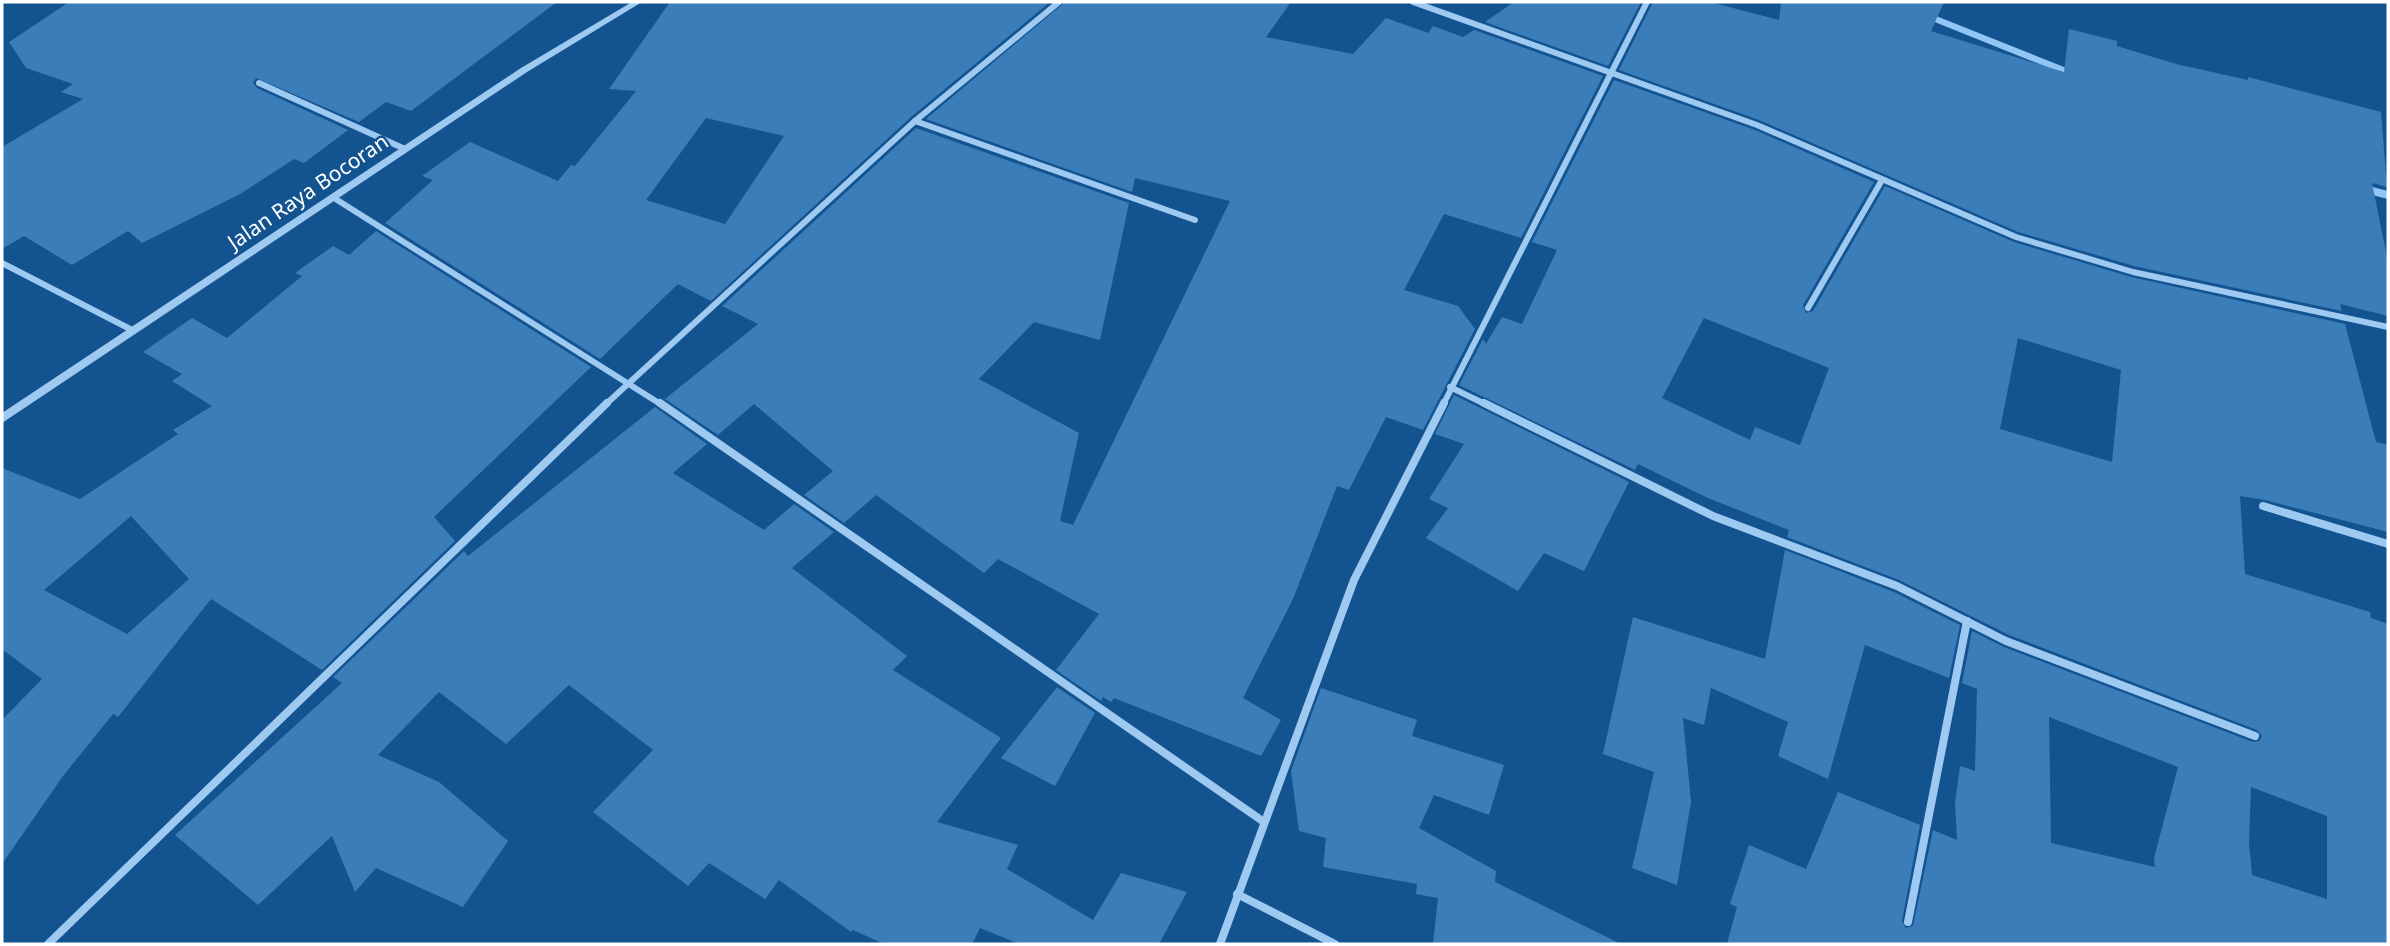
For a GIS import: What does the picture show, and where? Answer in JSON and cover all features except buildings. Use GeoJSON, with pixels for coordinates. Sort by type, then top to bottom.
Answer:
{"type":"FeatureCollection","features":[{"type":"Feature","properties":{"kind":"street","name":"Jalan Raya Bocoran"},"geometry":{"type":"LineString","coordinates":[[2,419],[524,70],[638,2]]}},
{"type":"Feature","properties":{"kind":"street"},"geometry":{"type":"LineString","coordinates":[[48,944],[629,382],[915,121],[1059,2]]}},
{"type":"Feature","properties":{"kind":"street"},"geometry":{"type":"LineString","coordinates":[[1413,2],[1757,125],[2015,237],[2133,272],[2388,327]]}},
{"type":"Feature","properties":{"kind":"street"},"geometry":{"type":"LineString","coordinates":[[1220,944],[1354,580],[1647,2]]}},
{"type":"Feature","properties":{"kind":"street"},"geometry":{"type":"LineString","coordinates":[[259,83],[405,149]]}},
{"type":"Feature","properties":{"kind":"street"},"geometry":{"type":"LineString","coordinates":[[915,121],[1195,220]]}},
{"type":"Feature","properties":{"kind":"street"},"geometry":{"type":"LineString","coordinates":[[1808,308],[1882,180]]}},
{"type":"Feature","properties":{"kind":"street"},"geometry":{"type":"LineString","coordinates":[[334,198],[629,382],[1264,822]]}},
{"type":"Feature","properties":{"kind":"street"},"geometry":{"type":"LineString","coordinates":[[2,263],[134,331]]}},
{"type":"Feature","properties":{"kind":"street"},"geometry":{"type":"LineString","coordinates":[[1450,387],[1713,516],[1897,586],[2006,641],[2255,736]]}},
{"type":"Feature","properties":{"kind":"street"},"geometry":{"type":"LineString","coordinates":[[2263,506],[2388,544]]}},
{"type":"Feature","properties":{"kind":"street"},"geometry":{"type":"LineString","coordinates":[[1908,922],[1967,621]]}},
{"type":"Feature","properties":{"kind":"street"},"geometry":{"type":"LineString","coordinates":[[1237,894],[1335,944]]}},
{"type":"Feature","properties":{"kind":"waterway"},"geometry":{"type":"LineString","coordinates":[[1891,2],[2083,77]]}},
{"type":"Feature","properties":{"kind":"waterway"},"geometry":{"type":"LineString","coordinates":[[2353,186],[2388,195]]}}]}
